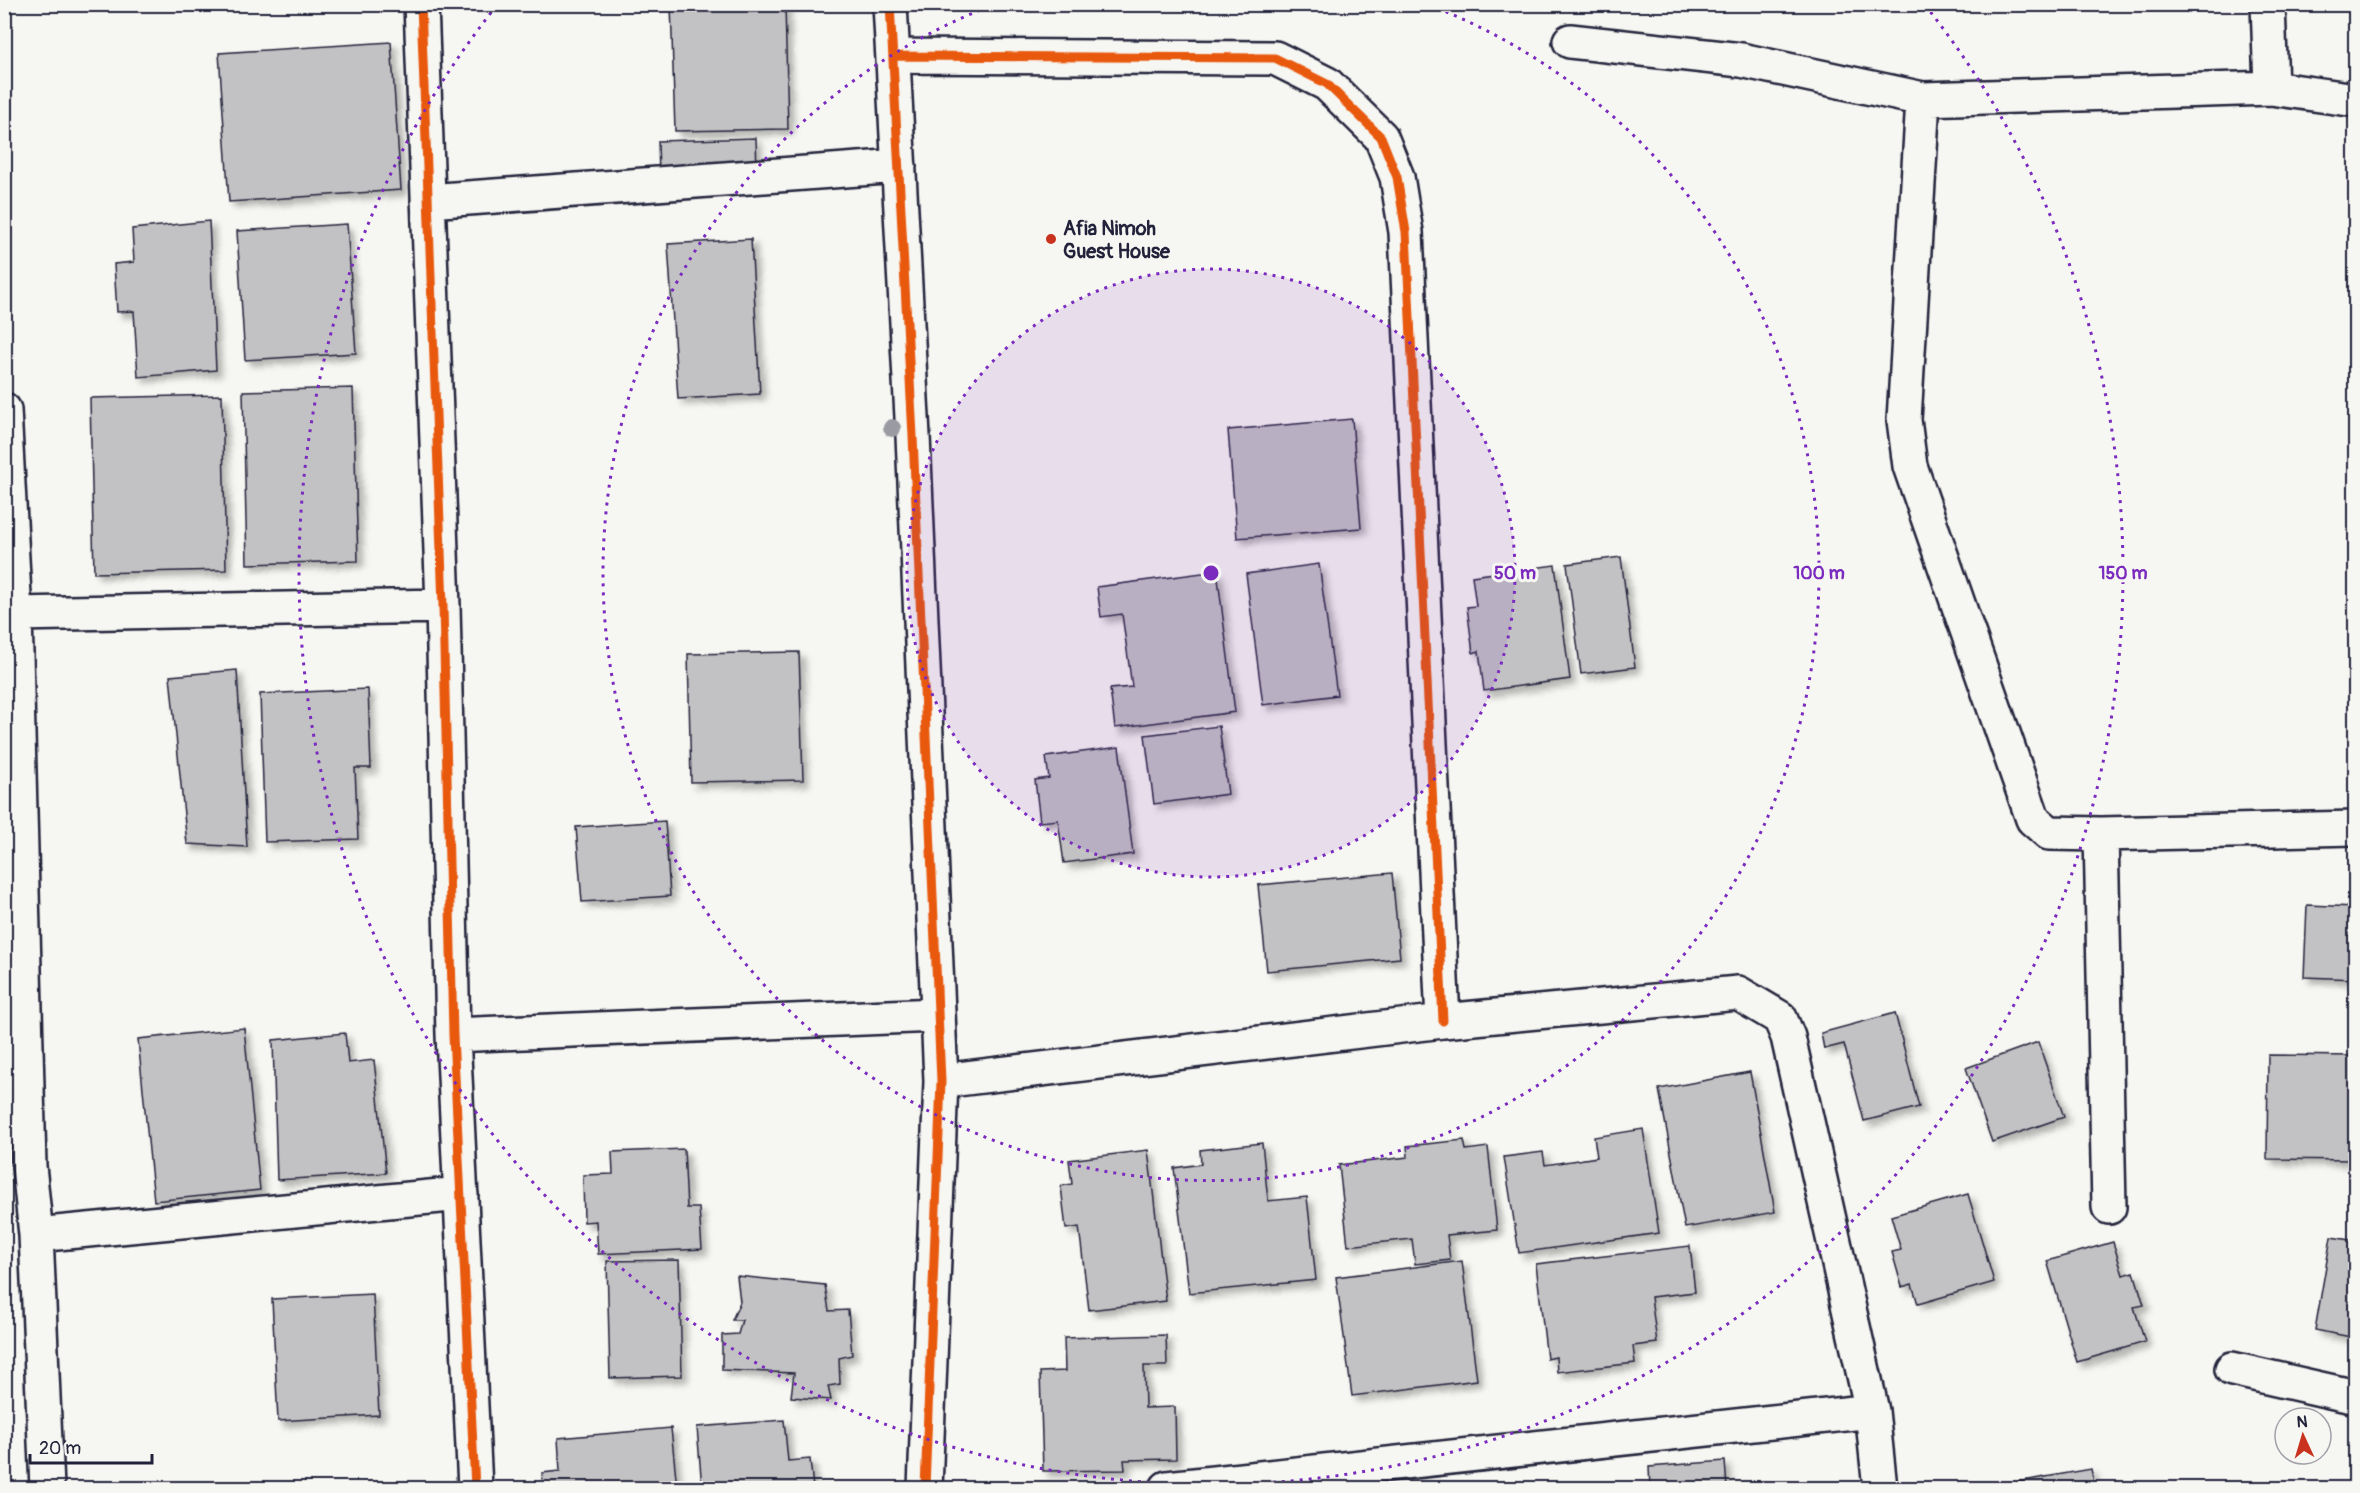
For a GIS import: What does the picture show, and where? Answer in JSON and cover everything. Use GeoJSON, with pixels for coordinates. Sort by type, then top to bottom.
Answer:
{"type":"FeatureCollection","features":[{"type":"Feature","properties":{"kind":"street"},"geometry":{"type":"LineString","coordinates":[[422,4],[443,606],[453,1035],[475,1488]]}},
{"type":"Feature","properties":{"kind":"street"},"geometry":{"type":"LineString","coordinates":[[890,4],[900,166],[940,1081],[925,1488]]}},
{"type":"Feature","properties":{"kind":"street"},"geometry":{"type":"LineString","coordinates":[[2268,4],[2271,88]]}},
{"type":"Feature","properties":{"kind":"street"},"geometry":{"type":"LineString","coordinates":[[1570,41],[1741,60],[1923,99],[2271,88],[2355,100]]}},
{"type":"Feature","properties":{"kind":"street"},"geometry":{"type":"LineString","coordinates":[[893,56],[1275,58],[1327,84],[1381,137],[1397,177],[1406,232],[1443,1021]]}},
{"type":"Feature","properties":{"kind":"street"},"geometry":{"type":"LineString","coordinates":[[1923,99],[1904,420],[1910,466],[2033,819],[2049,833],[2101,834],[2355,828]]}},
{"type":"Feature","properties":{"kind":"street"},"geometry":{"type":"LineString","coordinates":[[428,201],[900,166]]}},
{"type":"Feature","properties":{"kind":"street"},"geometry":{"type":"LineString","coordinates":[[4,410],[15,614],[17,1167],[36,1235],[47,1488]]}},
{"type":"Feature","properties":{"kind":"street"},"geometry":{"type":"LineString","coordinates":[[15,614],[443,606]]}},
{"type":"Feature","properties":{"kind":"street"},"geometry":{"type":"LineString","coordinates":[[2101,834],[2109,1207]]}},
{"type":"Feature","properties":{"kind":"street"},"geometry":{"type":"LineString","coordinates":[[940,1081],[1443,1021],[1738,993],[1780,1018],[1788,1037],[1872,1411],[1880,1488]]}},
{"type":"Feature","properties":{"kind":"street"},"geometry":{"type":"LineString","coordinates":[[453,1035],[937,1015]]}},
{"type":"Feature","properties":{"kind":"street"},"geometry":{"type":"LineString","coordinates":[[36,1235],[461,1194]]}},
{"type":"Feature","properties":{"kind":"street"},"geometry":{"type":"LineString","coordinates":[[2232,1369],[2355,1397]]}},
{"type":"Feature","properties":{"kind":"street"},"geometry":{"type":"LineString","coordinates":[[1167,1488],[1872,1411]]}},
{"type":"Feature","properties":{"kind":"building"},"geometry":{"type":"Polygon","coordinates":[[[671,4],[785,4],[788,129],[675,131],[671,4]]]}},
{"type":"Feature","properties":{"kind":"building"},"geometry":{"type":"Polygon","coordinates":[[[391,42],[401,190],[229,202],[219,53],[391,42]]]}},
{"type":"Feature","properties":{"kind":"building"},"geometry":{"type":"Polygon","coordinates":[[[756,138],[757,173],[659,176],[658,141],[756,138]]]}},
{"type":"Feature","properties":{"kind":"building"},"geometry":{"type":"Polygon","coordinates":[[[209,221],[216,370],[138,377],[134,311],[117,312],[114,264],[134,262],[132,229],[209,221]]]}},
{"type":"Feature","properties":{"kind":"building"},"geometry":{"type":"Polygon","coordinates":[[[347,224],[356,353],[245,360],[237,231],[347,224]]]}},
{"type":"Feature","properties":{"kind":"building"},"geometry":{"type":"Polygon","coordinates":[[[751,239],[760,394],[678,399],[668,244],[751,239]]]}},
{"type":"Feature","properties":{"kind":"building"},"geometry":{"type":"Polygon","coordinates":[[[353,388],[358,561],[247,564],[243,391],[353,388]]]}},
{"type":"Feature","properties":{"kind":"building"},"geometry":{"type":"Polygon","coordinates":[[[222,395],[226,570],[94,573],[90,398],[222,395]]]}},
{"type":"Feature","properties":{"kind":"building"},"geometry":{"type":"Polygon","coordinates":[[[1352,419],[1361,528],[1237,538],[1228,430],[1352,419]]]}},
{"type":"Feature","properties":{"kind":"building"},"geometry":{"type":"Polygon","coordinates":[[[1621,557],[1635,667],[1581,674],[1567,564],[1621,557]]]}},
{"type":"Feature","properties":{"kind":"building"},"geometry":{"type":"Polygon","coordinates":[[[1319,564],[1337,695],[1263,705],[1246,574],[1319,564]]]}},
{"type":"Feature","properties":{"kind":"building"},"geometry":{"type":"Polygon","coordinates":[[[1555,565],[1570,679],[1484,691],[1479,651],[1473,653],[1467,607],[1476,606],[1472,576],[1555,565]]]}},
{"type":"Feature","properties":{"kind":"building"},"geometry":{"type":"Polygon","coordinates":[[[1217,571],[1235,712],[1115,728],[1110,689],[1132,687],[1122,614],[1101,617],[1097,587],[1217,571]]]}},
{"type":"Feature","properties":{"kind":"building"},"geometry":{"type":"Polygon","coordinates":[[[799,652],[803,780],[691,782],[688,654],[799,652]]]}},
{"type":"Feature","properties":{"kind":"building"},"geometry":{"type":"Polygon","coordinates":[[[237,670],[247,847],[187,844],[170,676],[237,670]]]}},
{"type":"Feature","properties":{"kind":"building"},"geometry":{"type":"Polygon","coordinates":[[[368,689],[371,768],[355,768],[358,839],[265,842],[260,694],[368,689]]]}},
{"type":"Feature","properties":{"kind":"building"},"geometry":{"type":"Polygon","coordinates":[[[1219,726],[1228,794],[1154,804],[1145,735],[1219,726]]]}},
{"type":"Feature","properties":{"kind":"building"},"geometry":{"type":"Polygon","coordinates":[[[1119,747],[1133,854],[1064,863],[1058,820],[1040,822],[1035,780],[1049,778],[1046,757],[1119,747]]]}},
{"type":"Feature","properties":{"kind":"building"},"geometry":{"type":"Polygon","coordinates":[[[665,821],[670,896],[582,902],[576,827],[665,821]]]}},
{"type":"Feature","properties":{"kind":"building"},"geometry":{"type":"Polygon","coordinates":[[[1392,873],[1400,958],[1267,971],[1258,885],[1392,873]]]}},
{"type":"Feature","properties":{"kind":"building"},"geometry":{"type":"Polygon","coordinates":[[[2307,905],[2356,907],[2356,979],[2304,977],[2307,905]]]}},
{"type":"Feature","properties":{"kind":"building"},"geometry":{"type":"Polygon","coordinates":[[[1895,1013],[1919,1107],[1864,1121],[1844,1044],[1824,1049],[1821,1033],[1895,1013]]]}},
{"type":"Feature","properties":{"kind":"building"},"geometry":{"type":"Polygon","coordinates":[[[244,1028],[260,1190],[154,1201],[138,1039],[244,1028]]]}},
{"type":"Feature","properties":{"kind":"building"},"geometry":{"type":"Polygon","coordinates":[[[345,1033],[348,1063],[374,1060],[386,1173],[277,1180],[273,1040],[345,1033]]]}},
{"type":"Feature","properties":{"kind":"building"},"geometry":{"type":"Polygon","coordinates":[[[2038,1042],[2064,1117],[1992,1142],[1966,1068],[2038,1042]]]}},
{"type":"Feature","properties":{"kind":"building"},"geometry":{"type":"Polygon","coordinates":[[[2268,1055],[2356,1056],[2356,1160],[2267,1159],[2268,1055]]]}},
{"type":"Feature","properties":{"kind":"building"},"geometry":{"type":"Polygon","coordinates":[[[1750,1072],[1775,1212],[1685,1228],[1659,1089],[1750,1072]]]}},
{"type":"Feature","properties":{"kind":"building"},"geometry":{"type":"Polygon","coordinates":[[[1643,1129],[1659,1233],[1519,1253],[1504,1157],[1543,1152],[1545,1165],[1597,1157],[1594,1137],[1643,1129]]]}},
{"type":"Feature","properties":{"kind":"building"},"geometry":{"type":"Polygon","coordinates":[[[1464,1140],[1466,1150],[1488,1147],[1497,1230],[1447,1235],[1450,1260],[1415,1264],[1412,1239],[1348,1246],[1339,1165],[1408,1157],[1407,1146],[1464,1140]]]}},
{"type":"Feature","properties":{"kind":"building"},"geometry":{"type":"Polygon","coordinates":[[[1262,1143],[1268,1201],[1307,1197],[1316,1280],[1189,1293],[1174,1168],[1201,1164],[1200,1150],[1262,1143]]]}},
{"type":"Feature","properties":{"kind":"building"},"geometry":{"type":"Polygon","coordinates":[[[684,1149],[687,1208],[699,1208],[702,1249],[598,1254],[596,1221],[584,1222],[583,1175],[613,1174],[612,1152],[684,1149]]]}},
{"type":"Feature","properties":{"kind":"building"},"geometry":{"type":"Polygon","coordinates":[[[1148,1150],[1166,1301],[1089,1310],[1079,1227],[1066,1229],[1061,1186],[1072,1184],[1069,1160],[1148,1150]]]}},
{"type":"Feature","properties":{"kind":"building"},"geometry":{"type":"Polygon","coordinates":[[[1968,1194],[1994,1282],[1918,1304],[1912,1284],[1902,1287],[1892,1252],[1901,1250],[1891,1216],[1968,1194]]]}},
{"type":"Feature","properties":{"kind":"building"},"geometry":{"type":"Polygon","coordinates":[[[2331,1237],[2356,1241],[2356,1338],[2315,1330],[2331,1237]]]}},
{"type":"Feature","properties":{"kind":"building"},"geometry":{"type":"Polygon","coordinates":[[[2113,1242],[2123,1275],[2134,1272],[2144,1305],[2134,1307],[2145,1342],[2077,1362],[2047,1261],[2113,1242]]]}},
{"type":"Feature","properties":{"kind":"building"},"geometry":{"type":"Polygon","coordinates":[[[1690,1246],[1695,1292],[1651,1297],[1657,1343],[1633,1346],[1635,1363],[1557,1372],[1556,1357],[1547,1359],[1536,1264],[1690,1246]]]}},
{"type":"Feature","properties":{"kind":"building"},"geometry":{"type":"Polygon","coordinates":[[[679,1260],[682,1376],[610,1378],[607,1261],[679,1260]]]}},
{"type":"Feature","properties":{"kind":"building"},"geometry":{"type":"Polygon","coordinates":[[[1462,1261],[1477,1380],[1352,1396],[1336,1277],[1462,1261]]]}},
{"type":"Feature","properties":{"kind":"building"},"geometry":{"type":"Polygon","coordinates":[[[737,1276],[825,1285],[829,1311],[848,1310],[852,1355],[839,1358],[840,1384],[828,1386],[831,1400],[791,1397],[794,1373],[722,1370],[722,1335],[738,1334],[742,1320],[732,1320],[740,1302],[737,1276]]]}},
{"type":"Feature","properties":{"kind":"building"},"geometry":{"type":"Polygon","coordinates":[[[373,1294],[379,1415],[278,1421],[272,1299],[373,1294]]]}},
{"type":"Feature","properties":{"kind":"building"},"geometry":{"type":"Polygon","coordinates":[[[1166,1335],[1167,1366],[1144,1366],[1145,1408],[1175,1407],[1176,1459],[1124,1460],[1125,1470],[1043,1471],[1040,1372],[1065,1371],[1064,1338],[1166,1335]]]}},
{"type":"Feature","properties":{"kind":"building"},"geometry":{"type":"Polygon","coordinates":[[[784,1420],[788,1461],[810,1459],[813,1488],[702,1488],[697,1427],[784,1420]]]}},
{"type":"Feature","properties":{"kind":"building"},"geometry":{"type":"Polygon","coordinates":[[[671,1428],[677,1488],[543,1488],[542,1473],[560,1471],[558,1438],[671,1428]]]}},
{"type":"Feature","properties":{"kind":"building"},"geometry":{"type":"Polygon","coordinates":[[[1725,1461],[1727,1488],[1650,1488],[1649,1467],[1725,1461]]]}},
{"type":"Feature","properties":{"kind":"building"},"geometry":{"type":"Polygon","coordinates":[[[2091,1469],[2095,1488],[1994,1488],[1994,1486],[2091,1469]]]}},
{"type":"Feature","properties":{"kind":"cycle path"},"geometry":{"type":"LineString","coordinates":[[421,4],[443,606],[453,1035],[475,1488]]}},
{"type":"Feature","properties":{"kind":"cycle path"},"geometry":{"type":"LineString","coordinates":[[890,4],[913,436],[941,1081],[925,1488]]}},
{"type":"Feature","properties":{"kind":"cycle path"},"geometry":{"type":"LineString","coordinates":[[893,56],[1275,58],[1327,84],[1381,137],[1397,177],[1406,232],[1443,1021]]}},
{"type":"Feature","properties":{"kind":"place","name":"Afia Nimoh Guest House"},"geometry":{"type":"Point","coordinates":[1051,239]}}]}
